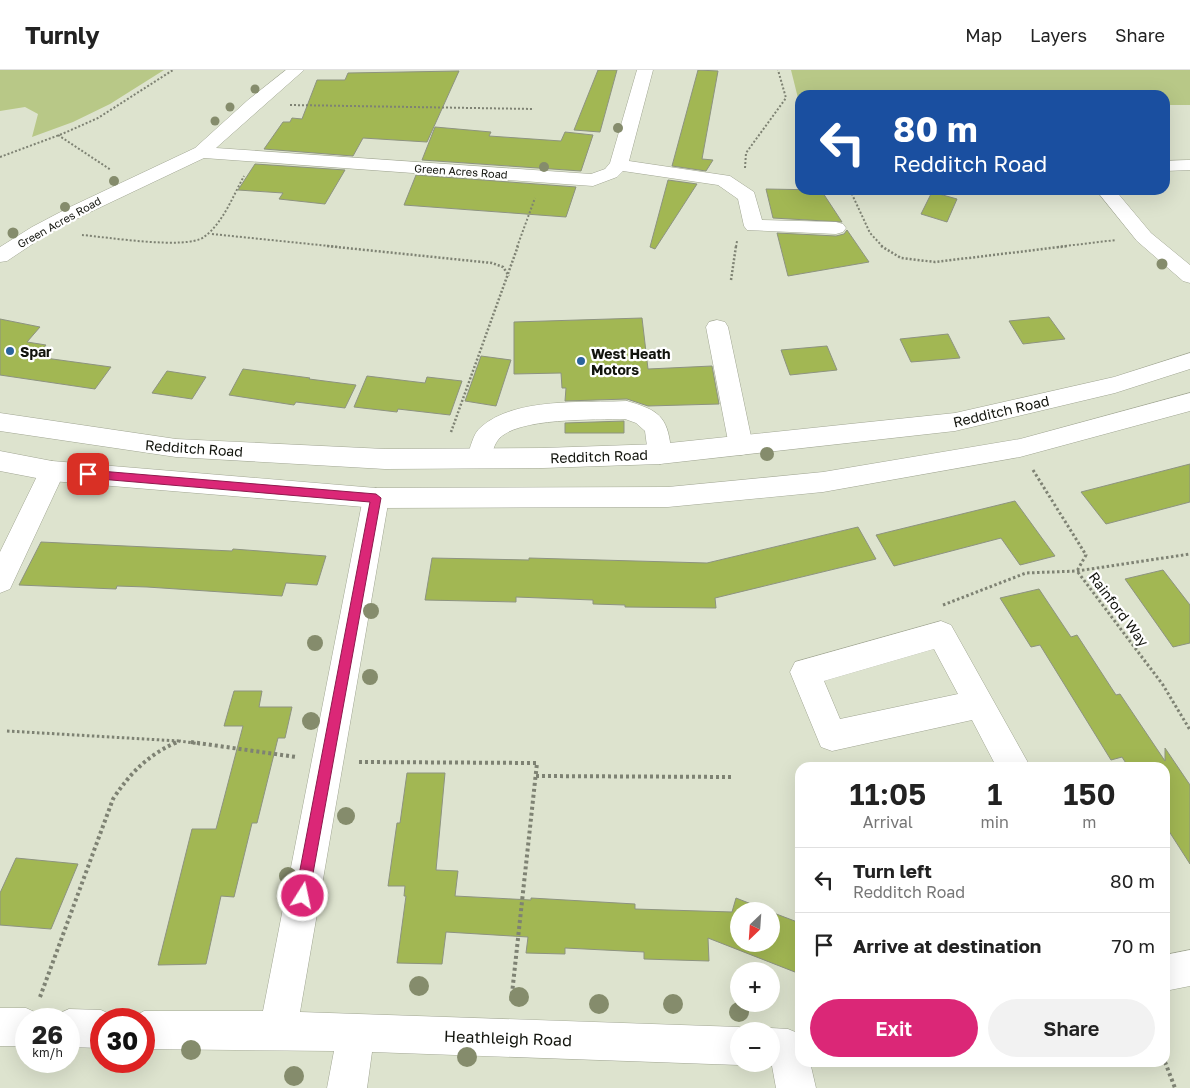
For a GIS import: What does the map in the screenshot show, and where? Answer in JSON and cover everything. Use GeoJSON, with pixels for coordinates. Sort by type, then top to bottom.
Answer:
{"type":"FeatureCollection","features":[{"type":"Feature","properties":{"kind":"main road","name":"Green Acres Road"},"geometry":{"type":"LineString","coordinates":[[0,256],[39,231],[201,152],[254,104],[296,70]]}},
{"type":"Feature","properties":{"kind":"main road"},"geometry":{"type":"LineString","coordinates":[[645,70],[619,165],[723,180],[747,196],[754,226],[836,228]]}},
{"type":"Feature","properties":{"kind":"main road","name":"Green Acres Road"},"geometry":{"type":"LineString","coordinates":[[201,152],[593,180],[612,173],[619,165]]}},
{"type":"Feature","properties":{"kind":"main road"},"geometry":{"type":"LineString","coordinates":[[1170,166],[1187,165]]}},
{"type":"Feature","properties":{"kind":"main road"},"geometry":{"type":"LineString","coordinates":[[1110,195],[1144,237],[1190,276]]}},
{"type":"Feature","properties":{"kind":"main road"},"geometry":{"type":"LineString","coordinates":[[717,327],[741,446]]}},
{"type":"Feature","properties":{"kind":"main road","name":"Redditch Road"},"geometry":{"type":"LineString","coordinates":[[0,422],[90,437],[176,448],[385,459],[660,454],[955,422],[1116,384],[1190,361]]}},
{"type":"Feature","properties":{"kind":"main road"},"geometry":{"type":"LineString","coordinates":[[0,462],[52,470],[376,498],[668,497],[823,482],[1020,448],[1170,409],[1190,402]]}},
{"type":"Feature","properties":{"kind":"main road"},"geometry":{"type":"LineString","coordinates":[[475,497],[479,458],[488,434],[509,420],[536,414],[627,410],[644,417],[656,427],[668,497]]}},
{"type":"Feature","properties":{"kind":"main road"},"geometry":{"type":"LineString","coordinates":[[278,1030],[376,498],[385,459]]}},
{"type":"Feature","properties":{"kind":"main road"},"geometry":{"type":"LineString","coordinates":[[0,582],[52,470]]}},
{"type":"Feature","properties":{"kind":"main road"},"geometry":{"type":"LineString","coordinates":[[980,704],[832,736],[805,672],[941,634],[980,704],[1012,762]]}},
{"type":"Feature","properties":{"kind":"main road"},"geometry":{"type":"LineString","coordinates":[[1170,972],[1190,968]]}},
{"type":"Feature","properties":{"kind":"main road"},"geometry":{"type":"LineString","coordinates":[[0,1027],[15,1027]]}},
{"type":"Feature","properties":{"kind":"main road","name":"Heathleigh Road"},"geometry":{"type":"LineString","coordinates":[[155,1030],[278,1030],[730,1046]]}},
{"type":"Feature","properties":{"kind":"main road"},"geometry":{"type":"LineString","coordinates":[[347,1088],[356,1033]]}},
{"type":"Feature","properties":{"kind":"main road"},"geometry":{"type":"LineString","coordinates":[[786,1047],[796,1088]]}},
{"type":"Feature","properties":{"kind":"path"},"geometry":{"type":"LineString","coordinates":[[0,157],[58,136],[97,118],[147,89],[173,70]]}},
{"type":"Feature","properties":{"kind":"path"},"geometry":{"type":"LineString","coordinates":[[254,104],[534,109]]}},
{"type":"Feature","properties":{"kind":"path"},"geometry":{"type":"LineString","coordinates":[[58,136],[133,184]]}},
{"type":"Feature","properties":{"kind":"path"},"geometry":{"type":"LineString","coordinates":[[39,231],[178,243],[192,242],[204,237],[213,227],[256,156]]}},
{"type":"Feature","properties":{"kind":"path"},"geometry":{"type":"LineString","coordinates":[[442,459],[509,276],[542,177]]}},
{"type":"Feature","properties":{"kind":"path"},"geometry":{"type":"LineString","coordinates":[[852,195],[871,237],[890,252],[917,262],[935,262],[1144,237]]}},
{"type":"Feature","properties":{"kind":"path"},"geometry":{"type":"LineString","coordinates":[[212,234],[492,263],[503,267],[509,276]]}},
{"type":"Feature","properties":{"kind":"path","name":"Rainford Way"},"geometry":{"type":"LineString","coordinates":[[1020,448],[1086,555],[1077,571],[1163,685],[1190,730]]}},
{"type":"Feature","properties":{"kind":"path"},"geometry":{"type":"LineString","coordinates":[[941,634],[943,605],[1026,573],[1077,571],[1190,554]]}},
{"type":"Feature","properties":{"kind":"path"},"geometry":{"type":"LineString","coordinates":[[7,731],[180,741]]}},
{"type":"Feature","properties":{"kind":"path"},"geometry":{"type":"LineString","coordinates":[[536,776],[733,777]]}},
{"type":"Feature","properties":{"kind":"path"},"geometry":{"type":"LineString","coordinates":[[1167,1067],[1175,1088]]}},
{"type":"Feature","properties":{"kind":"green space"},"geometry":{"type":"Polygon","coordinates":[[[0,70],[164,70],[110,104],[73,122],[32,137],[38,114],[25,107],[0,111],[0,70]]]}},
{"type":"Feature","properties":{"kind":"green space"},"geometry":{"type":"Polygon","coordinates":[[[791,70],[1190,70],[1190,105],[1170,105],[1170,90],[796,90],[791,70]]]}},
{"type":"Feature","properties":{"kind":"building"},"geometry":{"type":"Polygon","coordinates":[[[598,70],[617,70],[600,132],[574,130],[598,70]]]}},
{"type":"Feature","properties":{"kind":"building"},"geometry":{"type":"Polygon","coordinates":[[[698,70],[718,71],[702,159],[713,160],[706,171],[672,166],[698,70]]]}},
{"type":"Feature","properties":{"kind":"building"},"geometry":{"type":"Polygon","coordinates":[[[459,71],[427,142],[363,138],[353,156],[264,149],[283,122],[290,122],[292,118],[302,119],[317,80],[345,80],[348,73],[459,71]]]}},
{"type":"Feature","properties":{"kind":"building"},"geometry":{"type":"Polygon","coordinates":[[[435,127],[491,132],[489,136],[561,141],[565,132],[593,135],[581,171],[422,160],[435,127]]]}},
{"type":"Feature","properties":{"kind":"building"},"geometry":{"type":"Polygon","coordinates":[[[255,164],[345,170],[325,204],[279,199],[283,193],[238,190],[255,164]]]}},
{"type":"Feature","properties":{"kind":"building"},"geometry":{"type":"Polygon","coordinates":[[[416,175],[576,187],[566,217],[404,205],[416,175]]]}},
{"type":"Feature","properties":{"kind":"building"},"geometry":{"type":"Polygon","coordinates":[[[668,180],[697,184],[655,249],[650,247],[668,180]]]}},
{"type":"Feature","properties":{"kind":"building"},"geometry":{"type":"Polygon","coordinates":[[[766,189],[795,190],[795,195],[824,195],[842,222],[773,218],[766,189]]]}},
{"type":"Feature","properties":{"kind":"building"},"geometry":{"type":"Polygon","coordinates":[[[930,195],[943,195],[957,199],[947,222],[921,214],[930,195]]]}},
{"type":"Feature","properties":{"kind":"building"},"geometry":{"type":"Polygon","coordinates":[[[847,230],[869,262],[788,276],[777,233],[836,236],[844,234],[847,230]]]}},
{"type":"Feature","properties":{"kind":"building"},"geometry":{"type":"Polygon","coordinates":[[[1049,317],[1065,339],[1023,344],[1009,321],[1049,317]]]}},
{"type":"Feature","properties":{"kind":"building","name":"West Heath Motors"},"geometry":{"type":"Polygon","coordinates":[[[642,318],[648,369],[712,366],[719,404],[648,406],[627,399],[565,401],[566,388],[562,388],[561,373],[514,374],[514,322],[642,318]]]}},
{"type":"Feature","properties":{"kind":"building"},"geometry":{"type":"Polygon","coordinates":[[[0,319],[40,327],[27,342],[46,345],[42,350],[51,351],[45,358],[111,367],[95,389],[0,375],[0,319]]]}},
{"type":"Feature","properties":{"kind":"building"},"geometry":{"type":"Polygon","coordinates":[[[948,334],[960,358],[911,362],[900,339],[948,334]]]}},
{"type":"Feature","properties":{"kind":"building"},"geometry":{"type":"Polygon","coordinates":[[[827,346],[837,370],[790,375],[781,350],[827,346]]]}},
{"type":"Feature","properties":{"kind":"building"},"geometry":{"type":"Polygon","coordinates":[[[481,356],[511,360],[496,406],[465,401],[481,356]]]}},
{"type":"Feature","properties":{"kind":"building"},"geometry":{"type":"Polygon","coordinates":[[[243,369],[356,385],[345,408],[296,402],[294,405],[229,395],[243,369]]]}},
{"type":"Feature","properties":{"kind":"building"},"geometry":{"type":"Polygon","coordinates":[[[167,371],[206,377],[192,399],[152,393],[167,371]]]}},
{"type":"Feature","properties":{"kind":"building"},"geometry":{"type":"Polygon","coordinates":[[[367,376],[425,383],[427,377],[462,381],[450,415],[398,409],[397,412],[354,407],[367,376]]]}},
{"type":"Feature","properties":{"kind":"building"},"geometry":{"type":"Polygon","coordinates":[[[624,421],[624,433],[565,433],[565,423],[624,421]]]}},
{"type":"Feature","properties":{"kind":"building"},"geometry":{"type":"Polygon","coordinates":[[[1190,464],[1190,502],[1106,524],[1081,492],[1190,464]]]}},
{"type":"Feature","properties":{"kind":"building"},"geometry":{"type":"Polygon","coordinates":[[[1015,501],[1055,556],[1020,565],[1001,538],[894,566],[876,535],[1015,501]]]}},
{"type":"Feature","properties":{"kind":"building"},"geometry":{"type":"Polygon","coordinates":[[[858,527],[876,559],[715,598],[716,608],[625,607],[625,605],[593,604],[593,600],[516,597],[516,602],[425,600],[432,558],[529,560],[529,558],[707,563],[858,527]]]}},
{"type":"Feature","properties":{"kind":"building"},"geometry":{"type":"Polygon","coordinates":[[[41,542],[232,551],[233,549],[326,556],[317,585],[286,583],[282,596],[147,587],[117,586],[116,589],[19,585],[41,542]]]}},
{"type":"Feature","properties":{"kind":"building"},"geometry":{"type":"Polygon","coordinates":[[[1163,570],[1190,605],[1190,643],[1173,647],[1125,579],[1163,570]]]}},
{"type":"Feature","properties":{"kind":"building"},"geometry":{"type":"Polygon","coordinates":[[[1039,589],[1071,637],[1077,635],[1116,695],[1120,694],[1165,761],[1165,748],[1190,785],[1190,864],[1170,833],[1170,762],[1125,762],[1122,757],[1111,760],[1040,645],[1031,647],[1000,598],[1039,589]]]}},
{"type":"Feature","properties":{"kind":"building"},"geometry":{"type":"Polygon","coordinates":[[[234,691],[262,691],[259,707],[292,707],[285,738],[278,738],[257,823],[252,823],[234,897],[221,896],[206,964],[158,965],[192,829],[216,829],[243,726],[224,726],[234,691]]]}},
{"type":"Feature","properties":{"kind":"building"},"geometry":{"type":"Polygon","coordinates":[[[407,773],[445,773],[436,870],[458,871],[455,896],[635,904],[635,909],[730,912],[730,947],[708,938],[709,961],[644,959],[644,952],[565,948],[565,954],[526,953],[528,937],[446,932],[442,964],[397,963],[406,896],[404,896],[405,886],[388,886],[397,823],[400,823],[407,773]]]}},
{"type":"Feature","properties":{"kind":"building"},"geometry":{"type":"Polygon","coordinates":[[[16,858],[78,864],[51,929],[0,925],[0,893],[16,858]]]}},
{"type":"Feature","properties":{"kind":"building"},"geometry":{"type":"Polygon","coordinates":[[[736,898],[746,902],[735,902],[736,898]]]}},
{"type":"Feature","properties":{"kind":"building"},"geometry":{"type":"Polygon","coordinates":[[[780,915],[795,921],[795,972],[780,966],[780,962],[769,962],[744,952],[780,952],[780,915]]]}},
{"type":"Feature","properties":{"kind":"place","name":"Spar"},"geometry":{"type":"Point","coordinates":[10,351]}},
{"type":"Feature","properties":{"kind":"place","name":"West Heath Motors"},"geometry":{"type":"Point","coordinates":[581,361]}},
{"type":"Feature","properties":{"kind":"route"},"geometry":{"type":"LineString","coordinates":[[88,474],[376,498],[303,896]]}}]}
